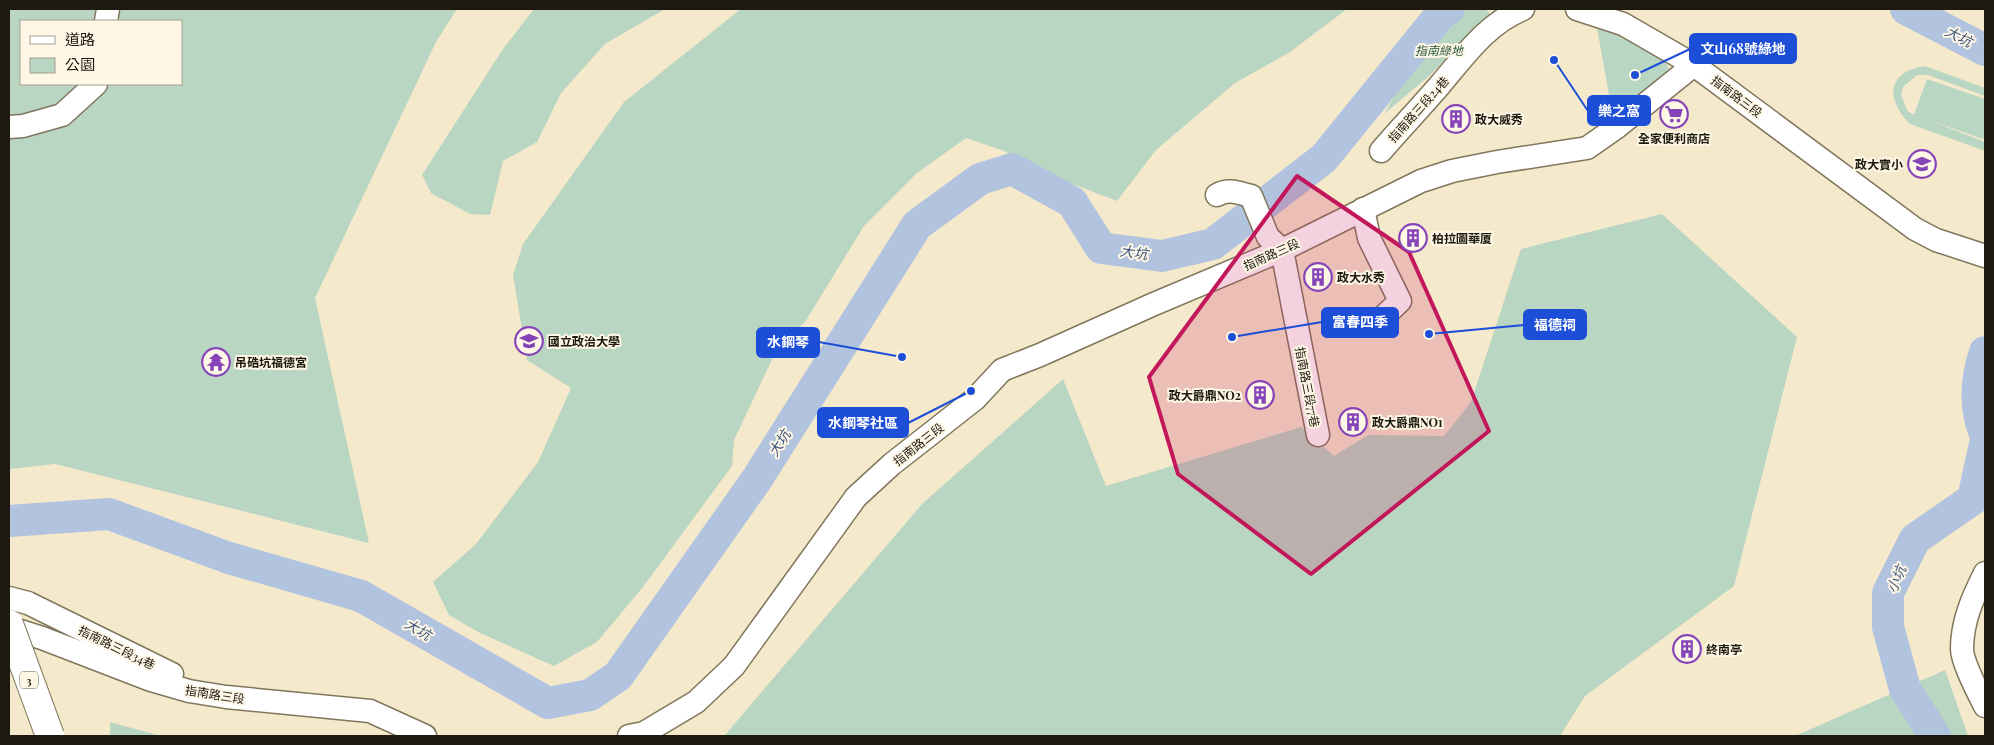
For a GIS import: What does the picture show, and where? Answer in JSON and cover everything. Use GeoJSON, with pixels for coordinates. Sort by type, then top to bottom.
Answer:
{"type":"FeatureCollection","features":[{"type":"Feature","properties":{"kind":"highway","name":"3"},"geometry":{"type":"LineString","coordinates":[[9,624],[50,736]]}},
{"type":"Feature","properties":{"kind":"street","name":"指南路三段24巷"},"geometry":{"type":"LineString","coordinates":[[1380,151],[1467,52],[1494,25],[1507,15],[1523,9]]}},
{"type":"Feature","properties":{"kind":"street"},"geometry":{"type":"LineString","coordinates":[[1577,9],[1623,24],[1694,65]]}},
{"type":"Feature","properties":{"kind":"street","name":"指南路三段"},"geometry":{"type":"LineString","coordinates":[[629,736],[644,733],[696,702],[734,666],[856,497],[892,464],[975,399],[1002,370],[1154,304],[1275,243],[1363,209],[1420,181],[1452,171],[1587,148],[1617,127],[1694,65],[1915,229],[1936,240],[1985,256]]}},
{"type":"Feature","properties":{"kind":"street"},"geometry":{"type":"LineString","coordinates":[[9,127],[23,126],[62,115],[95,85]]}},
{"type":"Feature","properties":{"kind":"street","name":"指南路三段77巷"},"geometry":{"type":"LineString","coordinates":[[1217,195],[1223,191],[1230,191],[1251,196],[1275,243],[1318,435]]}},
{"type":"Feature","properties":{"kind":"street"},"geometry":{"type":"LineString","coordinates":[[1363,209],[1369,238],[1400,301],[1379,320]]}},
{"type":"Feature","properties":{"kind":"street"},"geometry":{"type":"LineString","coordinates":[[1985,573],[1968,610],[1962,651],[1976,689],[1985,706]]}},
{"type":"Feature","properties":{"kind":"street","name":"指南路三段34巷"},"geometry":{"type":"LineString","coordinates":[[9,598],[28,603],[158,667],[226,697]]}},
{"type":"Feature","properties":{"kind":"street","name":"指南路三段"},"geometry":{"type":"LineString","coordinates":[[9,630],[17,630],[42,638],[151,680],[190,691],[226,697],[370,711],[425,736]]}},
{"type":"Feature","properties":{"kind":"highlighted area"},"geometry":{"type":"Polygon","coordinates":[[[1297,176],[1409,252],[1489,431],[1311,574],[1178,474],[1149,377],[1297,176]]]}},
{"type":"Feature","properties":{"kind":"green space"},"geometry":{"type":"Polygon","coordinates":[[[9,9],[457,9],[436,42],[315,298],[369,543],[55,464],[9,469],[9,9]]]}},
{"type":"Feature","properties":{"kind":"green space"},"geometry":{"type":"Polygon","coordinates":[[[534,9],[665,9],[605,44],[561,93],[537,142],[503,161],[490,215],[470,214],[431,193],[422,175],[503,49],[534,9]]]}},
{"type":"Feature","properties":{"kind":"green space"},"geometry":{"type":"Polygon","coordinates":[[[741,9],[1347,9],[1290,52],[1235,83],[1156,150],[1117,201],[1057,178],[1004,151],[966,138],[917,173],[864,226],[805,322],[777,349],[734,440],[732,466],[643,587],[597,642],[554,666],[478,632],[449,615],[433,582],[476,544],[538,462],[571,388],[527,360],[513,275],[523,244],[624,102],[741,9]]]}},
{"type":"Feature","properties":{"kind":"green space","name":"指南綠地"},"geometry":{"type":"Polygon","coordinates":[[[1463,9],[1487,9],[1490,15],[1429,76],[1384,114],[1419,57],[1450,20],[1463,9]]]}},
{"type":"Feature","properties":{"kind":"green space"},"geometry":{"type":"Polygon","coordinates":[[[1597,28],[1649,50],[1658,56],[1669,69],[1660,81],[1613,117],[1597,28]]]}},
{"type":"Feature","properties":{"kind":"green space"},"geometry":{"type":"Polygon","coordinates":[[[1925,66],[1985,88],[1985,96],[1928,75],[1917,75],[1903,87],[1901,95],[1908,112],[1985,142],[1985,151],[1910,124],[1902,115],[1896,105],[1894,96],[1897,80],[1912,69],[1925,66]]]}},
{"type":"Feature","properties":{"kind":"green space"},"geometry":{"type":"Polygon","coordinates":[[[1927,79],[1985,99],[1985,132],[1983,139],[1914,115],[1927,79]]]}},
{"type":"Feature","properties":{"kind":"green space"},"geometry":{"type":"Polygon","coordinates":[[[1662,214],[1797,337],[1734,586],[1585,696],[1560,736],[724,736],[922,504],[1063,379],[1106,486],[1301,427],[1334,456],[1368,435],[1444,436],[1471,402],[1521,249],[1662,214]]]}},
{"type":"Feature","properties":{"kind":"green space"},"geometry":{"type":"Polygon","coordinates":[[[1945,670],[1968,736],[1795,736],[1945,670]]]}},
{"type":"Feature","properties":{"kind":"green space"},"geometry":{"type":"Polygon","coordinates":[[[110,722],[161,736],[110,736],[110,722]]]}},
{"type":"Feature","properties":{"kind":"waterway","name":"大坑"},"geometry":{"type":"LineString","coordinates":[[9,521],[109,514],[229,558],[361,596],[548,703],[590,695],[618,676],[757,479],[917,225],[980,179],[1012,169],[1072,202],[1101,248],[1162,256],[1213,244],[1324,158],[1440,15],[1449,9]]}},
{"type":"Feature","properties":{"kind":"waterway","name":"大坑"},"geometry":{"type":"LineString","coordinates":[[1906,9],[1985,50]]}},
{"type":"Feature","properties":{"kind":"waterway","name":"小坑"},"geometry":{"type":"LineString","coordinates":[[1985,352],[1978,383],[1979,413],[1985,434]]}},
{"type":"Feature","properties":{"kind":"waterway","name":"小坑"},"geometry":{"type":"LineString","coordinates":[[1935,736],[1905,689],[1888,627],[1888,593],[1915,539],[1973,499],[1985,444]]}},
{"type":"Feature","properties":{"kind":"place","name":"樂之窩"},"geometry":{"type":"Point","coordinates":[1554,60]}},
{"type":"Feature","properties":{"kind":"place","name":"文山68號綠地"},"geometry":{"type":"Point","coordinates":[1635,75]}},
{"type":"Feature","properties":{"kind":"place","name":"全家便利商店"},"geometry":{"type":"Point","coordinates":[1674,114]}},
{"type":"Feature","properties":{"kind":"place","name":"政大威秀"},"geometry":{"type":"Point","coordinates":[1456,119]}},
{"type":"Feature","properties":{"kind":"place","name":"政大實小"},"geometry":{"type":"Point","coordinates":[1922,164]}},
{"type":"Feature","properties":{"kind":"place","name":"柏拉圖華厦"},"geometry":{"type":"Point","coordinates":[1413,238]}},
{"type":"Feature","properties":{"kind":"place","name":"政大水秀"},"geometry":{"type":"Point","coordinates":[1318,277]}},
{"type":"Feature","properties":{"kind":"place","name":"福德祠"},"geometry":{"type":"Point","coordinates":[1429,334]}},
{"type":"Feature","properties":{"kind":"place","name":"富春四季"},"geometry":{"type":"Point","coordinates":[1232,337]}},
{"type":"Feature","properties":{"kind":"place","name":"國立政治大學"},"geometry":{"type":"Point","coordinates":[529,341]}},
{"type":"Feature","properties":{"kind":"place","name":"水鋼琴"},"geometry":{"type":"Point","coordinates":[902,357]}},
{"type":"Feature","properties":{"kind":"place","name":"吊硞坑福德宮"},"geometry":{"type":"Point","coordinates":[216,362]}},
{"type":"Feature","properties":{"kind":"place","name":"水鋼琴社區"},"geometry":{"type":"Point","coordinates":[971,391]}},
{"type":"Feature","properties":{"kind":"place","name":"政大爵鼎NO2"},"geometry":{"type":"Point","coordinates":[1260,395]}},
{"type":"Feature","properties":{"kind":"place","name":"政大爵鼎NO1"},"geometry":{"type":"Point","coordinates":[1353,422]}},
{"type":"Feature","properties":{"kind":"place","name":"終南亭"},"geometry":{"type":"Point","coordinates":[1687,649]}}]}
